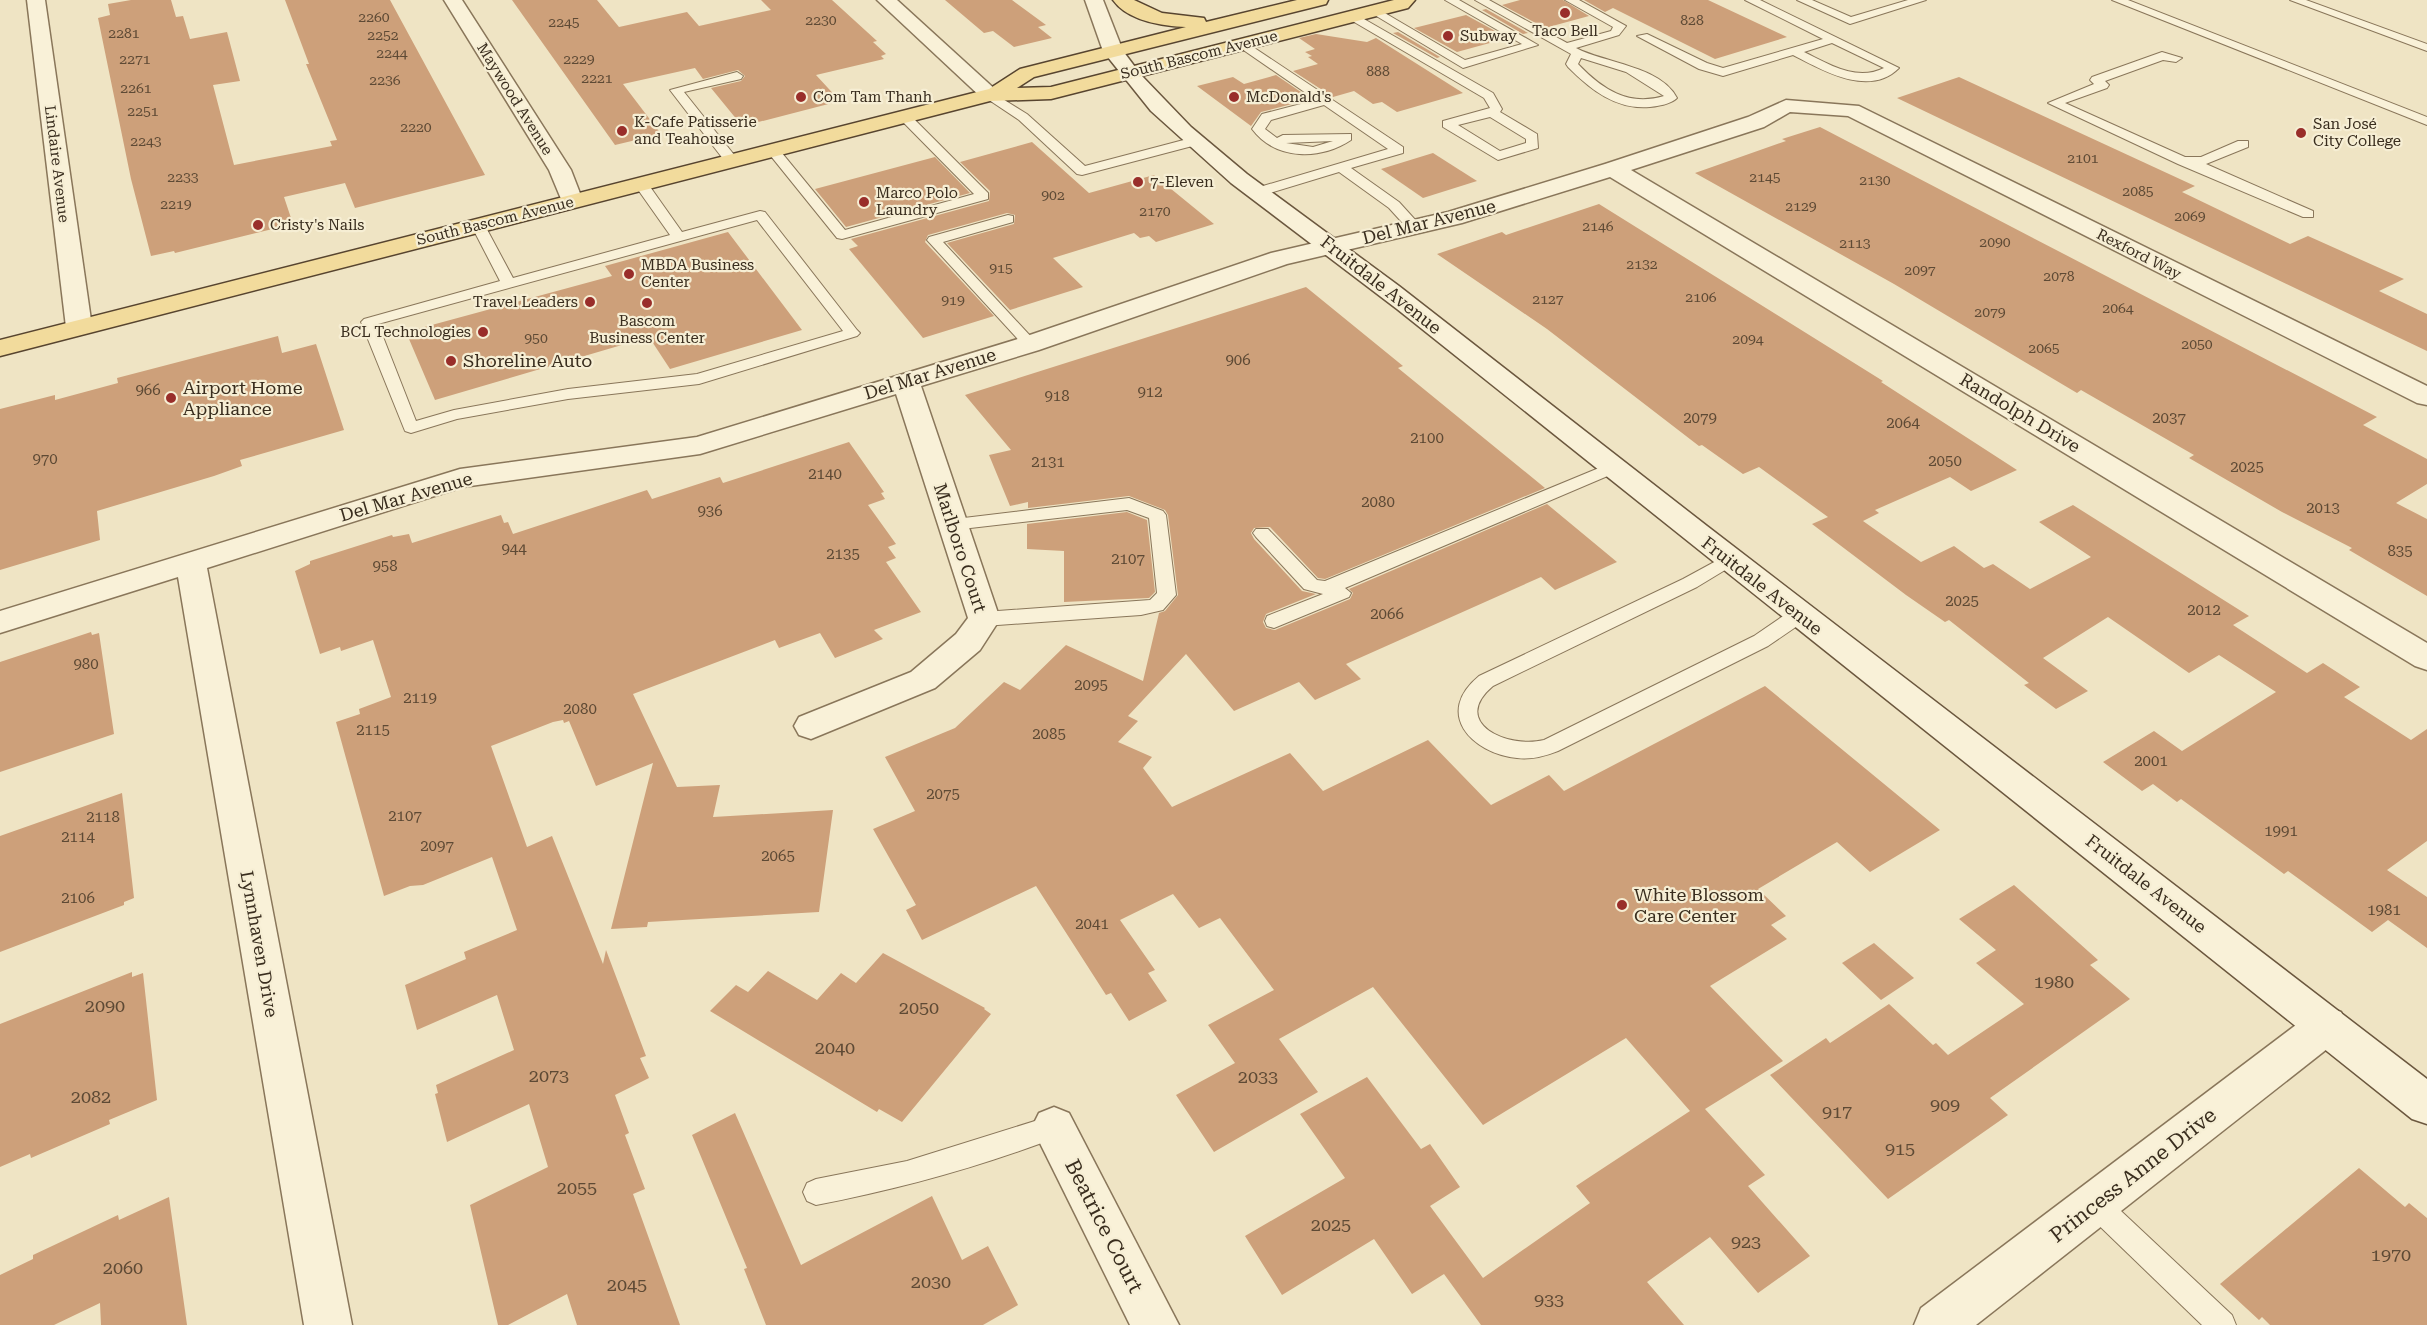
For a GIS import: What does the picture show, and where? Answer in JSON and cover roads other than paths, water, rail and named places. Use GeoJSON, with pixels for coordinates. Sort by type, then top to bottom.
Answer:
{"type":"FeatureCollection","features":[{"type":"Feature","properties":{"kind":"main road"},"geometry":{"type":"LineString","coordinates":[[1122,0],[1143,14],[1163,21],[1226,23]]}},
{"type":"Feature","properties":{"kind":"main road","name":"South Bascom Avenue"},"geometry":{"type":"LineString","coordinates":[[990,95],[1027,73],[1319,0]]}},
{"type":"Feature","properties":{"kind":"main road","name":"South Bascom Avenue"},"geometry":{"type":"LineString","coordinates":[[0,348],[904,116],[990,95],[1050,93],[1374,11],[1406,0]]}},
{"type":"Feature","properties":{"kind":"street","name":"Lindaire Avenue"},"geometry":{"type":"LineString","coordinates":[[36,0],[80,327]]}},
{"type":"Feature","properties":{"kind":"street","name":"Maywood Avenue"},"geometry":{"type":"LineString","coordinates":[[453,0],[560,170],[572,201]]}},
{"type":"Feature","properties":{"kind":"street"},"geometry":{"type":"LineString","coordinates":[[886,0],[990,95]]}},
{"type":"Feature","properties":{"kind":"street","name":"Fruitdale Avenue"},"geometry":{"type":"LineString","coordinates":[[1094,0],[1113,51],[1127,73],[1195,141],[1799,615],[2327,1024],[2427,1105]]}},
{"type":"Feature","properties":{"kind":"street","name":"Del Mar Avenue"},"geometry":{"type":"LineString","coordinates":[[0,622],[460,478],[700,445],[1030,344],[1280,258],[1454,218],[1613,169],[1756,123],[1786,106],[1852,110]]}},
{"type":"Feature","properties":{"kind":"street","name":"Rexford Way"},"geometry":{"type":"LineString","coordinates":[[1852,110],[2427,397]]}},
{"type":"Feature","properties":{"kind":"street","name":"Randolph Drive"},"geometry":{"type":"LineString","coordinates":[[1613,169],[2427,658]]}},
{"type":"Feature","properties":{"kind":"street","name":"Marlboro Court"},"geometry":{"type":"LineString","coordinates":[[811,726],[923,680],[968,642],[984,619],[906,382]]}},
{"type":"Feature","properties":{"kind":"street","name":"Lynnhaven Drive"},"geometry":{"type":"LineString","coordinates":[[191,562],[328,1325]]}},
{"type":"Feature","properties":{"kind":"street","name":"Princess Anne Drive"},"geometry":{"type":"LineString","coordinates":[[1938,1325],[2327,1024]]}},
{"type":"Feature","properties":{"kind":"street","name":"Beatrice Court"},"geometry":{"type":"LineString","coordinates":[[1054,1128],[1155,1325]]}},
{"type":"Feature","properties":{"kind":"lane"},"geometry":{"type":"LineString","coordinates":[[1374,11],[1463,64],[1532,45],[1451,0]]}},
{"type":"Feature","properties":{"kind":"lane"},"geometry":{"type":"LineString","coordinates":[[1481,0],[1571,50],[1630,69],[1668,92],[1671,98],[1655,104],[1629,104],[1607,94],[1587,81],[1572,64],[1571,50]]}},
{"type":"Feature","properties":{"kind":"lane"},"geometry":{"type":"LineString","coordinates":[[1571,0],[1620,26],[1615,33],[1571,50]]}},
{"type":"Feature","properties":{"kind":"lane"},"geometry":{"type":"LineString","coordinates":[[1751,0],[1893,68],[1866,78],[1851,78],[1794,51]]}},
{"type":"Feature","properties":{"kind":"lane"},"geometry":{"type":"LineString","coordinates":[[1803,0],[1850,21],[1920,0]]}},
{"type":"Feature","properties":{"kind":"lane"},"geometry":{"type":"LineString","coordinates":[[2118,0],[2427,121]]}},
{"type":"Feature","properties":{"kind":"lane"},"geometry":{"type":"LineString","coordinates":[[2296,0],[2427,48]]}},
{"type":"Feature","properties":{"kind":"lane"},"geometry":{"type":"LineString","coordinates":[[1353,16],[1489,96],[1496,109],[1492,113],[1447,124],[1498,156],[1533,145],[1533,137],[1492,113]]}},
{"type":"Feature","properties":{"kind":"lane"},"geometry":{"type":"LineString","coordinates":[[1643,36],[1714,71],[1732,71],[1834,39]]}},
{"type":"Feature","properties":{"kind":"lane"},"geometry":{"type":"LineString","coordinates":[[1243,45],[1398,150],[1258,192]]}},
{"type":"Feature","properties":{"kind":"lane"},"geometry":{"type":"LineString","coordinates":[[2176,58],[2162,56],[2096,80],[2103,85],[2054,103],[2308,214]]}},
{"type":"Feature","properties":{"kind":"lane"},"geometry":{"type":"LineString","coordinates":[[732,161],[676,90],[737,76]]}},
{"type":"Feature","properties":{"kind":"lane"},"geometry":{"type":"LineString","coordinates":[[990,95],[1023,117],[1082,171],[1195,141]]}},
{"type":"Feature","properties":{"kind":"lane"},"geometry":{"type":"LineString","coordinates":[[1325,101],[1266,117],[1258,129],[1272,140],[1344,138],[1369,131]]}},
{"type":"Feature","properties":{"kind":"lane"},"geometry":{"type":"LineString","coordinates":[[772,150],[842,234],[983,196],[904,116]]}},
{"type":"Feature","properties":{"kind":"lane"},"geometry":{"type":"LineString","coordinates":[[2190,162],[2203,162],[2243,144]]}},
{"type":"Feature","properties":{"kind":"lane"},"geometry":{"type":"LineString","coordinates":[[1340,167],[1394,206],[1414,227]]}},
{"type":"Feature","properties":{"kind":"lane"},"geometry":{"type":"LineString","coordinates":[[641,184],[678,237]]}},
{"type":"Feature","properties":{"kind":"lane"},"geometry":{"type":"LineString","coordinates":[[760,215],[852,333],[699,379],[567,394],[454,415],[411,428],[369,322],[678,237],[760,215]]}},
{"type":"Feature","properties":{"kind":"lane"},"geometry":{"type":"LineString","coordinates":[[1008,219],[934,240],[1030,344]]}},
{"type":"Feature","properties":{"kind":"lane"},"geometry":{"type":"LineString","coordinates":[[478,225],[508,284]]}},
{"type":"Feature","properties":{"kind":"lane"},"geometry":{"type":"LineString","coordinates":[[1262,533],[1311,585],[1327,588],[1616,472]]}},
{"type":"Feature","properties":{"kind":"lane"},"geometry":{"type":"LineString","coordinates":[[1274,621],[1616,472]]}},
{"type":"Feature","properties":{"kind":"lane"},"geometry":{"type":"LineString","coordinates":[[952,524],[1129,504],[1157,515],[1167,595],[1156,605],[1141,609],[984,619]]}},
{"type":"Feature","properties":{"kind":"lane"},"geometry":{"type":"LineString","coordinates":[[1729,560],[1690,583],[1486,681],[1475,688],[1468,698],[1469,721],[1477,732],[1504,748],[1528,751],[1551,746],[1761,641],[1799,615]]}},
{"type":"Feature","properties":{"kind":"lane"},"geometry":{"type":"LineString","coordinates":[[816,1192],[875,1183],[1054,1128]]}},
{"type":"Feature","properties":{"kind":"lane"},"geometry":{"type":"LineString","coordinates":[[2096,1205],[2222,1325]]}},
{"type":"Feature","properties":{"kind":"place","name":"Taco Bell"},"geometry":{"type":"Point","coordinates":[1565,13]}},
{"type":"Feature","properties":{"kind":"place","name":"Subway"},"geometry":{"type":"Point","coordinates":[1448,36]}},
{"type":"Feature","properties":{"kind":"place","name":"Com Tam Thanh"},"geometry":{"type":"Point","coordinates":[801,97]}},
{"type":"Feature","properties":{"kind":"place","name":"McDonald's"},"geometry":{"type":"Point","coordinates":[1234,97]}},
{"type":"Feature","properties":{"kind":"place","name":"K-Cafe Patisserie and Teahouse"},"geometry":{"type":"Point","coordinates":[622,131]}},
{"type":"Feature","properties":{"kind":"place","name":"San José City College"},"geometry":{"type":"Point","coordinates":[2301,133]}},
{"type":"Feature","properties":{"kind":"place","name":"7-Eleven"},"geometry":{"type":"Point","coordinates":[1138,182]}},
{"type":"Feature","properties":{"kind":"place","name":"Marco Polo Laundry"},"geometry":{"type":"Point","coordinates":[864,202]}},
{"type":"Feature","properties":{"kind":"place","name":"Cristy's Nails"},"geometry":{"type":"Point","coordinates":[258,225]}},
{"type":"Feature","properties":{"kind":"place","name":"MBDA Business Center"},"geometry":{"type":"Point","coordinates":[629,274]}},
{"type":"Feature","properties":{"kind":"place","name":"Travel Leaders"},"geometry":{"type":"Point","coordinates":[590,302]}},
{"type":"Feature","properties":{"kind":"place","name":"Bascom Business Center"},"geometry":{"type":"Point","coordinates":[647,303]}},
{"type":"Feature","properties":{"kind":"place","name":"BCL Technologies"},"geometry":{"type":"Point","coordinates":[483,332]}},
{"type":"Feature","properties":{"kind":"place","name":"Shoreline Auto"},"geometry":{"type":"Point","coordinates":[451,361]}},
{"type":"Feature","properties":{"kind":"place","name":"Airport Home Appliance"},"geometry":{"type":"Point","coordinates":[171,398]}},
{"type":"Feature","properties":{"kind":"place","name":"White Blossom Care Center"},"geometry":{"type":"Point","coordinates":[1622,905]}}]}
